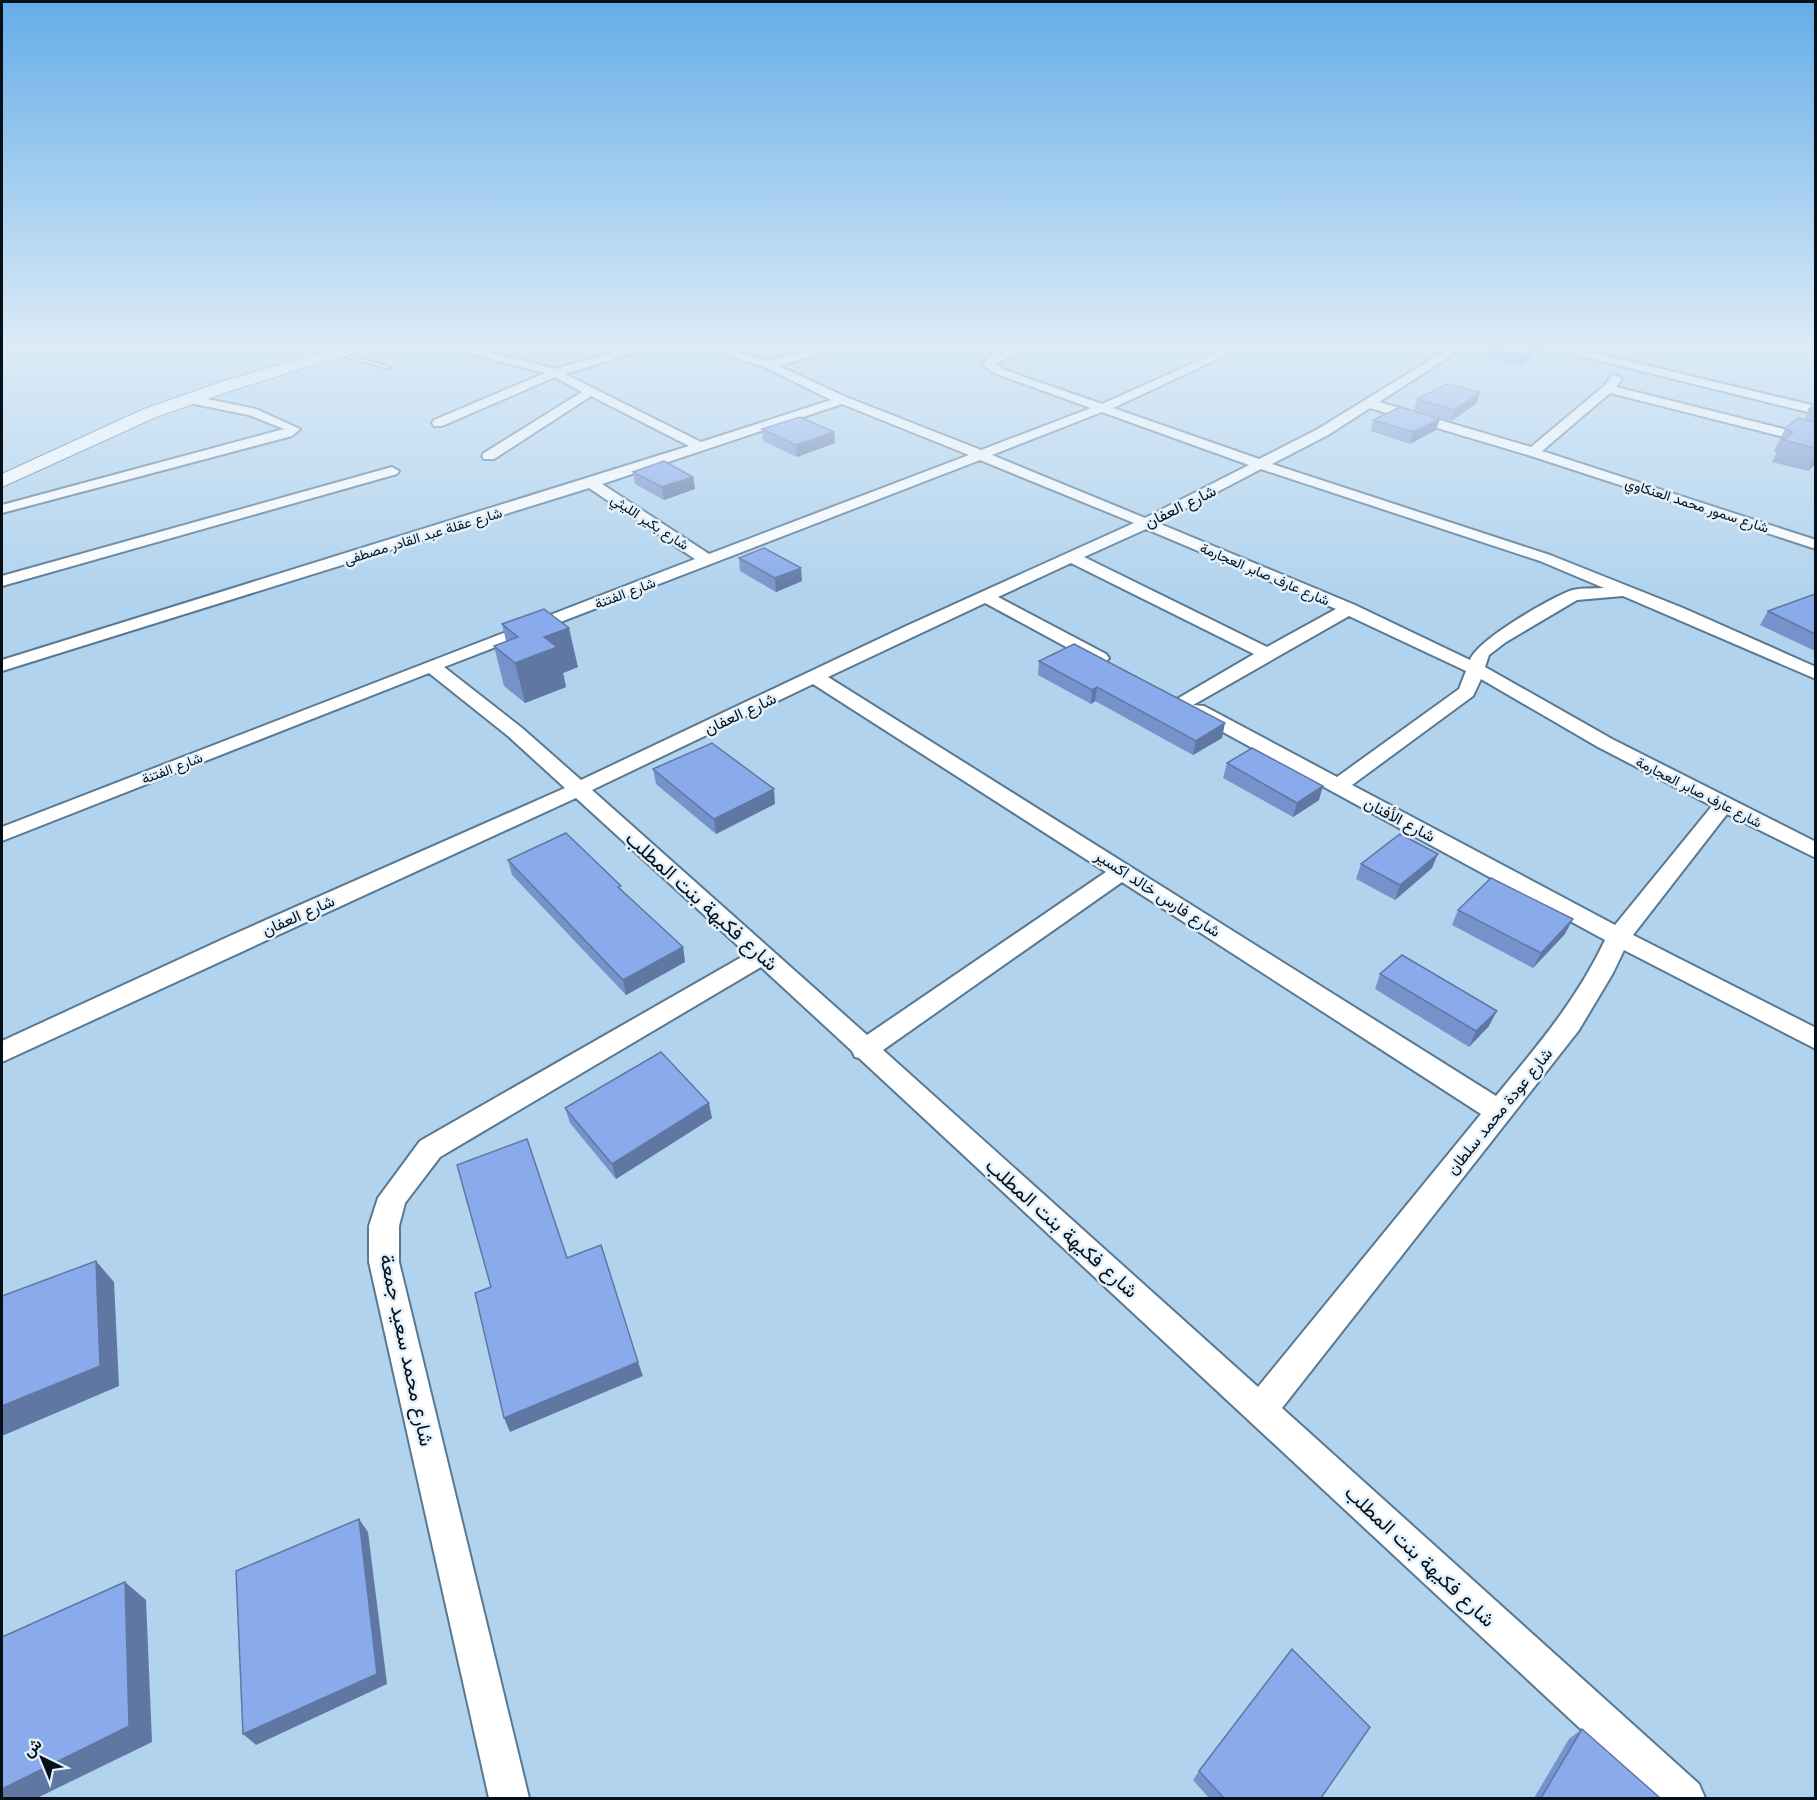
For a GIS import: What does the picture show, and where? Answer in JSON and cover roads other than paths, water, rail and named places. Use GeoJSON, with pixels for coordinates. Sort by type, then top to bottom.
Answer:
{"type":"FeatureCollection","features":[{"type":"Feature","properties":{"kind":"street"},"geometry":{"type":"LineString","coordinates":[[2,481],[117,428]]}},
{"type":"Feature","properties":{"kind":"street"},"geometry":{"type":"LineString","coordinates":[[2,509],[287,433],[294,429],[292,428]]}},
{"type":"Feature","properties":{"kind":"street"},"geometry":{"type":"LineString","coordinates":[[489,456],[533,428]]}},
{"type":"Feature","properties":{"kind":"street"},"geometry":{"type":"LineString","coordinates":[[662,428],[700,447]]}},
{"type":"Feature","properties":{"kind":"street","name":"شارع عقلة عبد القادر مصطفى"},"geometry":{"type":"LineString","coordinates":[[2,666],[591,483],[757,428]]}},
{"type":"Feature","properties":{"kind":"street","name":"شارع عارف صابر العجارمة"},"geometry":{"type":"LineString","coordinates":[[913,428],[1349,609],[1477,669],[1605,743],[1815,851]]}},
{"type":"Feature","properties":{"kind":"street","name":"شارع الفتنة"},"geometry":{"type":"LineString","coordinates":[[2,834],[431,666],[1052,428]]}},
{"type":"Feature","properties":{"kind":"street"},"geometry":{"type":"LineString","coordinates":[[1160,428],[1262,465],[1524,550],[1626,590],[1815,674]]}},
{"type":"Feature","properties":{"kind":"street","name":"شارع العفان"},"geometry":{"type":"LineString","coordinates":[[2,1052],[229,946],[579,789],[1146,523],[1262,465],[1328,428]]}},
{"type":"Feature","properties":{"kind":"street","name":"شارع سمور محمد العنكاوي"},"geometry":{"type":"LineString","coordinates":[[1452,428],[1533,452],[1815,545]]}},
{"type":"Feature","properties":{"kind":"street"},"geometry":{"type":"LineString","coordinates":[[1533,452],[1562,428]]}},
{"type":"Feature","properties":{"kind":"street"},"geometry":{"type":"LineString","coordinates":[[1763,428],[1815,441]]}},
{"type":"Feature","properties":{"kind":"street"},"geometry":{"type":"LineString","coordinates":[[2,581],[392,471]]}},
{"type":"Feature","properties":{"kind":"street","name":"شارع بكير الليثي"},"geometry":{"type":"LineString","coordinates":[[591,483],[709,561]]}},
{"type":"Feature","properties":{"kind":"street"},"geometry":{"type":"LineString","coordinates":[[1071,557],[1267,654]]}},
{"type":"Feature","properties":{"kind":"street"},"geometry":{"type":"LineString","coordinates":[[1338,786],[1461,698],[1467,692],[1477,669],[1477,660],[1487,647],[1573,595],[1626,590]]}},
{"type":"Feature","properties":{"kind":"street"},"geometry":{"type":"LineString","coordinates":[[986,597],[1121,670]]}},
{"type":"Feature","properties":{"kind":"street"},"geometry":{"type":"LineString","coordinates":[[1184,703],[1349,609]]}},
{"type":"Feature","properties":{"kind":"street","name":"شارع فكيهة بنت المطلب"},"geometry":{"type":"LineString","coordinates":[[431,666],[515,732],[764,955],[864,1050],[1261,1409],[1684,1798]]}},
{"type":"Feature","properties":{"kind":"street","name":"شارع فارس خالد اكسير"},"geometry":{"type":"LineString","coordinates":[[815,677],[1499,1112]]}},
{"type":"Feature","properties":{"kind":"street","name":"شارع الأفنان"},"geometry":{"type":"LineString","coordinates":[[1163,692],[1618,937],[1815,1040]]}},
{"type":"Feature","properties":{"kind":"street","name":"شارع عودة محمد سلطان"},"geometry":{"type":"LineString","coordinates":[[1261,1409],[1570,1023],[1601,974],[1618,937],[1724,804]]}},
{"type":"Feature","properties":{"kind":"street"},"geometry":{"type":"LineString","coordinates":[[864,1050],[1123,871]]}},
{"type":"Feature","properties":{"kind":"street","name":"شارع محمد سعيد جمعة"},"geometry":{"type":"LineString","coordinates":[[509,1798],[384,1262],[384,1226],[392,1198],[430,1149],[764,955]]}}]}
